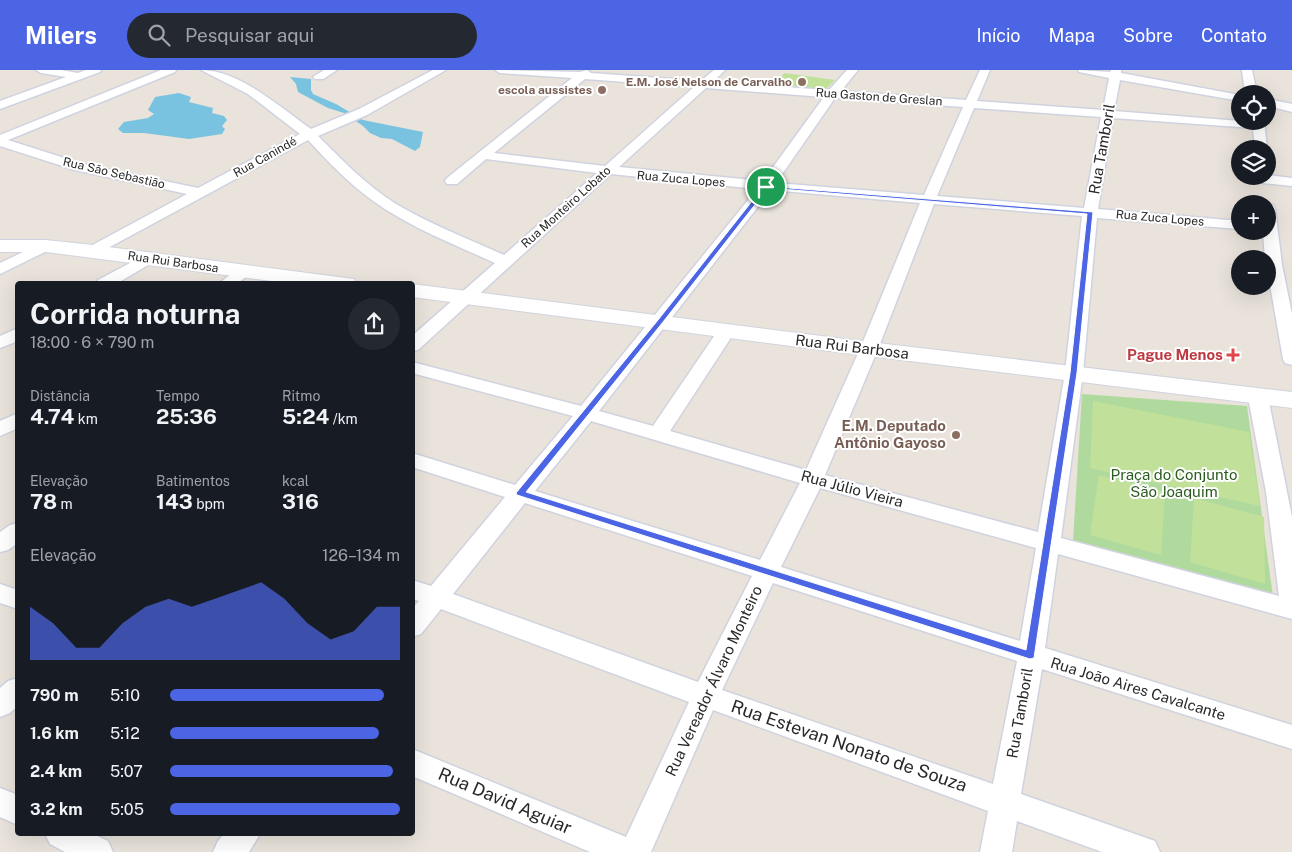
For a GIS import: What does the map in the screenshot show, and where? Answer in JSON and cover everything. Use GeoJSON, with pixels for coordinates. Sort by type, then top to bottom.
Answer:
{"type":"FeatureCollection","features":[{"type":"Feature","properties":{"kind":"street"},"geometry":{"type":"LineString","coordinates":[[41,70],[79,76]]}},
{"type":"Feature","properties":{"kind":"street"},"geometry":{"type":"LineString","coordinates":[[0,106],[96,70]]}},
{"type":"Feature","properties":{"kind":"street"},"geometry":{"type":"LineString","coordinates":[[0,140],[171,70]]}},
{"type":"Feature","properties":{"kind":"street"},"geometry":{"type":"LineString","coordinates":[[206,70],[252,92],[309,134],[349,174],[390,206],[416,221],[506,262]]}},
{"type":"Feature","properties":{"kind":"street"},"geometry":{"type":"LineString","coordinates":[[319,77],[332,70]]}},
{"type":"Feature","properties":{"kind":"street","name":"Rua Canindé"},"geometry":{"type":"LineString","coordinates":[[93,251],[309,134],[363,112],[441,70]]}},
{"type":"Feature","properties":{"kind":"street","name":"Rua Gaston de Greslan"},"geometry":{"type":"LineString","coordinates":[[500,70],[586,73],[704,85],[1231,121]]}},
{"type":"Feature","properties":{"kind":"street","name":"Rua Monteiro Lobato"},"geometry":{"type":"LineString","coordinates":[[415,343],[605,171],[720,70]]}},
{"type":"Feature","properties":{"kind":"street"},"geometry":{"type":"LineString","coordinates":[[415,620],[425,593],[520,493],[661,321],[766,187],[832,94],[854,70]]}},
{"type":"Feature","properties":{"kind":"street","name":"Rua Vereador Álvaro Monteiro"},"geometry":{"type":"LineString","coordinates":[[635,852],[704,696],[813,479],[869,349],[928,201],[972,104],[985,70]]}},
{"type":"Feature","properties":{"kind":"street"},"geometry":{"type":"LineString","coordinates":[[1083,70],[1116,73],[1231,96]]}},
{"type":"Feature","properties":{"kind":"street"},"geometry":{"type":"LineString","coordinates":[[1247,70],[1250,85]]}},
{"type":"Feature","properties":{"kind":"street"},"geometry":{"type":"LineString","coordinates":[[452,181],[586,73]]}},
{"type":"Feature","properties":{"kind":"street","name":"Rua Tamboril"},"geometry":{"type":"LineString","coordinates":[[996,852],[1030,655],[1074,373],[1090,212],[1116,73]]}},
{"type":"Feature","properties":{"kind":"street"},"geometry":{"type":"LineString","coordinates":[[0,94],[21,98]]}},
{"type":"Feature","properties":{"kind":"street"},"geometry":{"type":"LineString","coordinates":[[1276,105],[1292,108]]}},
{"type":"Feature","properties":{"kind":"street","name":"Rua São Sebastião"},"geometry":{"type":"LineString","coordinates":[[0,140],[80,167],[201,193]]}},
{"type":"Feature","properties":{"kind":"street","name":"Rua Zuca Lopes"},"geometry":{"type":"LineString","coordinates":[[482,155],[605,171],[766,187],[1231,224]]}},
{"type":"Feature","properties":{"kind":"street"},"geometry":{"type":"LineString","coordinates":[[1276,180],[1292,182]]}},
{"type":"Feature","properties":{"kind":"street"},"geometry":{"type":"LineString","coordinates":[[0,232],[46,246]]}},
{"type":"Feature","properties":{"kind":"street","name":"Rua Rui Barbosa"},"geometry":{"type":"LineString","coordinates":[[0,246],[46,246],[93,251],[320,281]]}},
{"type":"Feature","properties":{"kind":"street"},"geometry":{"type":"LineString","coordinates":[[0,269],[46,246]]}},
{"type":"Feature","properties":{"kind":"street"},"geometry":{"type":"LineString","coordinates":[[109,281],[149,258]]}},
{"type":"Feature","properties":{"kind":"street"},"geometry":{"type":"LineString","coordinates":[[1276,265],[1292,267]]}},
{"type":"Feature","properties":{"kind":"street"},"geometry":{"type":"LineString","coordinates":[[230,281],[244,272]]}},
{"type":"Feature","properties":{"kind":"street"},"geometry":{"type":"LineString","coordinates":[[1276,275],[1292,359]]}},
{"type":"Feature","properties":{"kind":"street","name":"Rua Rui Barbosa"},"geometry":{"type":"LineString","coordinates":[[415,290],[869,349],[1292,400]]}},
{"type":"Feature","properties":{"kind":"street"},"geometry":{"type":"LineString","coordinates":[[657,435],[726,330]]}},
{"type":"Feature","properties":{"kind":"street"},"geometry":{"type":"LineString","coordinates":[[0,343],[15,335]]}},
{"type":"Feature","properties":{"kind":"street","name":"Rua Júlio Vieira"},"geometry":{"type":"LineString","coordinates":[[415,368],[585,413],[813,479],[1292,609]]}},
{"type":"Feature","properties":{"kind":"street"},"geometry":{"type":"LineString","coordinates":[[1258,397],[1284,493],[1292,598]]}},
{"type":"Feature","properties":{"kind":"street"},"geometry":{"type":"LineString","coordinates":[[0,430],[15,421]]}},
{"type":"Feature","properties":{"kind":"street","name":"Rua João Aires Cavalcante"},"geometry":{"type":"LineString","coordinates":[[415,461],[1292,737]]}},
{"type":"Feature","properties":{"kind":"street"},"geometry":{"type":"LineString","coordinates":[[0,544],[15,533]]}},
{"type":"Feature","properties":{"kind":"street"},"geometry":{"type":"LineString","coordinates":[[0,593],[15,599]]}},
{"type":"Feature","properties":{"kind":"street","name":"Rua Estevan Nonato de Souza"},"geometry":{"type":"LineString","coordinates":[[425,593],[704,696],[1144,852]]}},
{"type":"Feature","properties":{"kind":"street"},"geometry":{"type":"LineString","coordinates":[[0,705],[15,692]]}},
{"type":"Feature","properties":{"kind":"street","name":"Rua David Aguiar"},"geometry":{"type":"LineString","coordinates":[[415,763],[626,852]]}},
{"type":"Feature","properties":{"kind":"street"},"geometry":{"type":"LineString","coordinates":[[0,802],[15,810]]}},
{"type":"Feature","properties":{"kind":"street"},"geometry":{"type":"LineString","coordinates":[[65,836],[97,852]]}},
{"type":"Feature","properties":{"kind":"street"},"geometry":{"type":"LineString","coordinates":[[229,852],[242,836]]}},
{"type":"Feature","properties":{"kind":"green space"},"geometry":{"type":"Polygon","coordinates":[[[785,73],[835,80],[825,90],[774,83],[785,73]]]}},
{"type":"Feature","properties":{"kind":"green space","name":"Praça do Conjunto São Joaquim"},"geometry":{"type":"Polygon","coordinates":[[[1082,394],[1247,406],[1273,597],[1073,541],[1082,394]]]}},
{"type":"Feature","properties":{"kind":"green space"},"geometry":{"type":"Polygon","coordinates":[[[1093,401],[1249,432],[1260,506],[1090,468],[1093,401]]]}},
{"type":"Feature","properties":{"kind":"green space"},"geometry":{"type":"Polygon","coordinates":[[[1099,475],[1165,492],[1161,555],[1090,535],[1099,475]]]}},
{"type":"Feature","properties":{"kind":"green space"},"geometry":{"type":"Polygon","coordinates":[[[1194,498],[1264,517],[1265,584],[1190,562],[1194,498]]]}},
{"type":"Feature","properties":{"kind":"water"},"geometry":{"type":"Polygon","coordinates":[[[290,77],[311,79],[313,94],[336,104],[363,120],[423,132],[420,147],[415,151],[392,139],[381,138],[370,133],[344,113],[328,108],[298,92],[296,84],[290,77]]]}},
{"type":"Feature","properties":{"kind":"water"},"geometry":{"type":"Polygon","coordinates":[[[179,93],[191,97],[189,102],[213,108],[212,113],[224,116],[227,120],[222,126],[225,129],[222,134],[189,139],[144,133],[123,133],[118,129],[124,122],[148,118],[154,114],[148,110],[155,97],[179,93]]]}},
{"type":"Feature","properties":{"kind":"place","name":"E.M. José Nelson de Carvalho"},"geometry":{"type":"Point","coordinates":[802,82]}},
{"type":"Feature","properties":{"kind":"place","name":"escola aussistes"},"geometry":{"type":"Point","coordinates":[602,90]}},
{"type":"Feature","properties":{"kind":"place","name":"Pague Menos"},"geometry":{"type":"Point","coordinates":[1233,355]}},
{"type":"Feature","properties":{"kind":"place","name":"E.M. Deputado Antônio Gayoso"},"geometry":{"type":"Point","coordinates":[956,435]}},
{"type":"Feature","properties":{"kind":"route"},"geometry":{"type":"LineString","coordinates":[[766,187],[1090,212],[1074,373],[1030,655],[520,493],[661,321],[766,187]]}}]}
